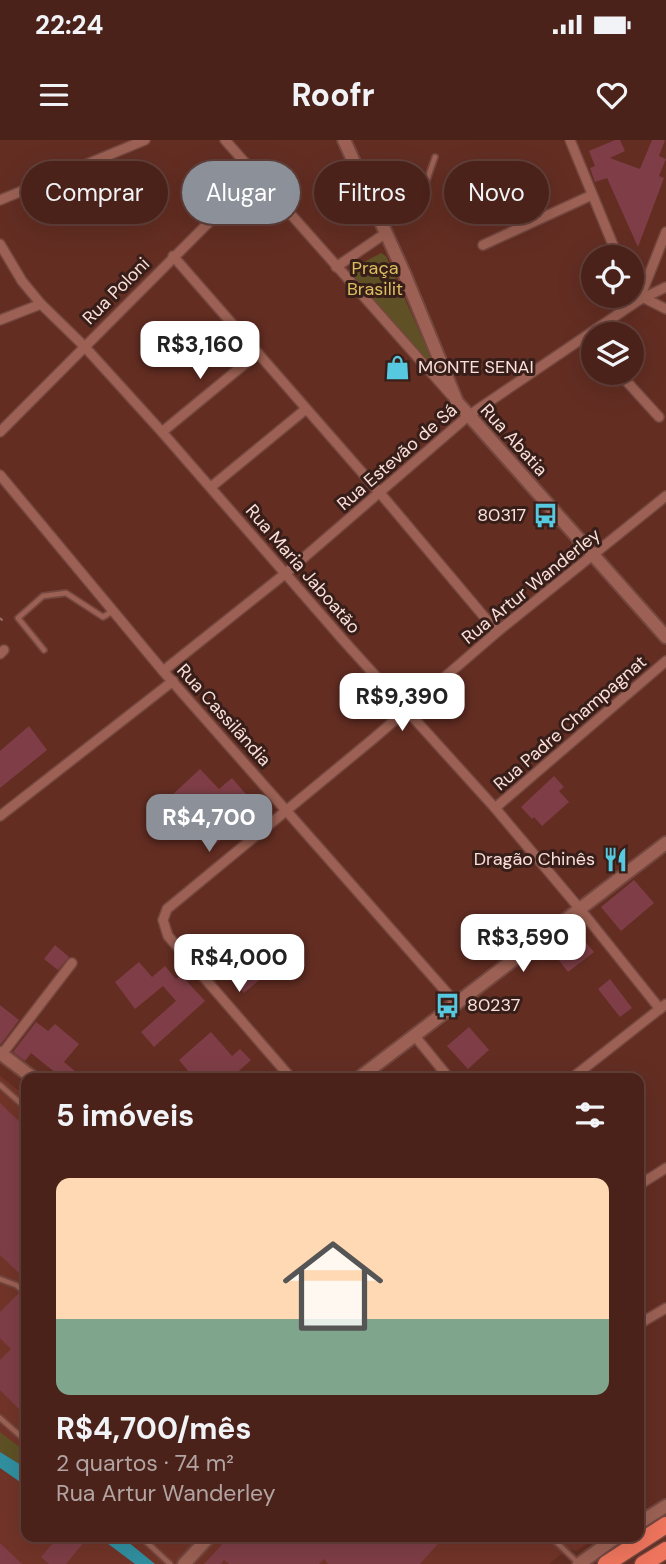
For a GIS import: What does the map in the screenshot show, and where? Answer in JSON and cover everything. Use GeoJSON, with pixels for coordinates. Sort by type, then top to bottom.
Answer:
{"type":"FeatureCollection","features":[{"type":"Feature","properties":{"kind":"highway"},"geometry":{"type":"LineString","coordinates":[[644,1539],[666,1525]]}},
{"type":"Feature","properties":{"kind":"highway"},"geometry":{"type":"LineString","coordinates":[[606,1564],[639,1542]]}},
{"type":"Feature","properties":{"kind":"highway"},"geometry":{"type":"LineString","coordinates":[[644,1564],[666,1550]]}},
{"type":"Feature","properties":{"kind":"street"},"geometry":{"type":"LineString","coordinates":[[0,200],[145,140]]}},
{"type":"Feature","properties":{"kind":"street","name":"Rua Abatia"},"geometry":{"type":"LineString","coordinates":[[225,140],[244,161]]}},
{"type":"Feature","properties":{"kind":"street"},"geometry":{"type":"LineString","coordinates":[[344,140],[353,161]]}},
{"type":"Feature","properties":{"kind":"street"},"geometry":{"type":"LineString","coordinates":[[570,140],[613,245]]}},
{"type":"Feature","properties":{"kind":"street"},"geometry":{"type":"LineString","coordinates":[[483,245],[592,195]]}},
{"type":"Feature","properties":{"kind":"street","name":"Rua Poloni"},"geometry":{"type":"LineString","coordinates":[[0,432],[206,224]]}},
{"type":"Feature","properties":{"kind":"street","name":"Rua Abatia"},"geometry":{"type":"LineString","coordinates":[[298,224],[666,637]]}},
{"type":"Feature","properties":{"kind":"street"},"geometry":{"type":"LineString","coordinates":[[382,224],[457,402]]}},
{"type":"Feature","properties":{"kind":"street"},"geometry":{"type":"LineString","coordinates":[[644,287],[666,232]]}},
{"type":"Feature","properties":{"kind":"street"},"geometry":{"type":"LineString","coordinates":[[335,267],[386,233]]}},
{"type":"Feature","properties":{"kind":"street","name":"Rua Maria Jaboatão"},"geometry":{"type":"LineString","coordinates":[[0,244],[22,281],[41,304],[84,345],[211,487],[405,710],[495,808],[663,1007]]}},
{"type":"Feature","properties":{"kind":"street"},"geometry":{"type":"LineString","coordinates":[[173,256],[380,493],[497,632]]}},
{"type":"Feature","properties":{"kind":"street","name":"Rua Estevão de Sá"},"geometry":{"type":"LineString","coordinates":[[644,297],[666,287]]}},
{"type":"Feature","properties":{"kind":"street"},"geometry":{"type":"LineString","coordinates":[[644,301],[666,309]]}},
{"type":"Feature","properties":{"kind":"street"},"geometry":{"type":"LineString","coordinates":[[0,320],[41,304]]}},
{"type":"Feature","properties":{"kind":"street","name":"Rua Estevão de Sá"},"geometry":{"type":"LineString","coordinates":[[612,322],[628,308]]}},
{"type":"Feature","properties":{"kind":"street","name":"Rua Estevão de Sá"},"geometry":{"type":"LineString","coordinates":[[163,671],[286,573],[468,416],[581,346]]}},
{"type":"Feature","properties":{"kind":"street"},"geometry":{"type":"LineString","coordinates":[[162,432],[258,353]]}},
{"type":"Feature","properties":{"kind":"street"},"geometry":{"type":"LineString","coordinates":[[630,385],[659,417]]}},
{"type":"Feature","properties":{"kind":"street"},"geometry":{"type":"LineString","coordinates":[[211,487],[306,409]]}},
{"type":"Feature","properties":{"kind":"street","name":"Rua Cassilândia"},"geometry":{"type":"LineString","coordinates":[[0,475],[163,671],[457,1003]]}},
{"type":"Feature","properties":{"kind":"street","name":"Rua Artur Wanderley"},"geometry":{"type":"LineString","coordinates":[[287,1073],[168,936],[163,920],[171,904],[497,632],[666,496]]}},
{"type":"Feature","properties":{"kind":"street","name":"Rua Padre Champagnat"},"geometry":{"type":"LineString","coordinates":[[495,808],[666,661]]}},
{"type":"Feature","properties":{"kind":"street"},"geometry":{"type":"LineString","coordinates":[[0,816],[173,681]]}},
{"type":"Feature","properties":{"kind":"street"},"geometry":{"type":"LineString","coordinates":[[365,1073],[666,843]]}},
{"type":"Feature","properties":{"kind":"street"},"geometry":{"type":"LineString","coordinates":[[26,1073],[1,1054],[72,963]]}},
{"type":"Feature","properties":{"kind":"street"},"geometry":{"type":"LineString","coordinates":[[578,1073],[663,1007]]}},
{"type":"Feature","properties":{"kind":"street"},"geometry":{"type":"LineString","coordinates":[[414,1035],[445,1073]]}},
{"type":"Feature","properties":{"kind":"street"},"geometry":{"type":"LineString","coordinates":[[644,1182],[666,1168]]}},
{"type":"Feature","properties":{"kind":"street"},"geometry":{"type":"LineString","coordinates":[[644,1320],[666,1308]]}},
{"type":"Feature","properties":{"kind":"street"},"geometry":{"type":"LineString","coordinates":[[644,1520],[666,1506]]}},
{"type":"Feature","properties":{"kind":"street"},"geometry":{"type":"LineString","coordinates":[[184,1564],[205,1542]]}},
{"type":"Feature","properties":{"kind":"street"},"geometry":{"type":"LineString","coordinates":[[579,1564],[610,1542]]}},
{"type":"Feature","properties":{"kind":"lane"},"geometry":{"type":"LineString","coordinates":[[430,172],[435,157]]}},
{"type":"Feature","properties":{"kind":"lane"},"geometry":{"type":"LineString","coordinates":[[44,650],[18,618],[43,596],[66,593],[103,617],[113,611]]}},
{"type":"Feature","properties":{"kind":"lane"},"geometry":{"type":"LineString","coordinates":[[0,1085],[21,1104]]}},
{"type":"Feature","properties":{"kind":"lane"},"geometry":{"type":"LineString","coordinates":[[0,1279],[21,1289]]}},
{"type":"Feature","properties":{"kind":"lane"},"geometry":{"type":"LineString","coordinates":[[0,1418],[21,1437]]}},
{"type":"Feature","properties":{"kind":"lane"},"geometry":{"type":"LineString","coordinates":[[146,1542],[170,1564]]}},
{"type":"Feature","properties":{"kind":"lane"},"geometry":{"type":"LineString","coordinates":[[556,1542],[579,1564]]}},
{"type":"Feature","properties":{"kind":"path"},"geometry":{"type":"LineString","coordinates":[[0,618],[4,622]]}},
{"type":"Feature","properties":{"kind":"shaded area"},"geometry":{"type":"Polygon","coordinates":[[[0,1076],[21,1092],[21,1542],[590,1542],[576,1551],[565,1551],[549,1564],[0,1564],[0,1076]]]}},
{"type":"Feature","properties":{"kind":"green space","name":"Praça Brasilit"},"geometry":{"type":"Polygon","coordinates":[[[381,253],[386,256],[439,376],[346,272],[381,253]]]}},
{"type":"Feature","properties":{"kind":"green space"},"geometry":{"type":"Polygon","coordinates":[[[0,1432],[21,1448],[21,1465],[0,1452],[0,1432]]]}},
{"type":"Feature","properties":{"kind":"water"},"geometry":{"type":"Polygon","coordinates":[[[0,1452],[21,1465],[21,1483],[0,1468],[0,1452]]]}},
{"type":"Feature","properties":{"kind":"water"},"geometry":{"type":"Polygon","coordinates":[[[106,1542],[128,1542],[155,1564],[135,1564],[106,1542]]]}},
{"type":"Feature","properties":{"kind":"building"},"geometry":{"type":"Polygon","coordinates":[[[620,140],[625,151],[610,158],[640,169],[652,140],[665,140],[659,156],[666,159],[659,176],[664,178],[639,245],[607,178],[595,182],[590,168],[595,166],[589,151],[620,140]]]}},
{"type":"Feature","properties":{"kind":"building"},"geometry":{"type":"Polygon","coordinates":[[[29,726],[47,750],[0,788],[0,751],[29,726]]]}},
{"type":"Feature","properties":{"kind":"building"},"geometry":{"type":"Polygon","coordinates":[[[200,769],[219,789],[232,778],[258,808],[215,845],[171,796],[200,769]]]}},
{"type":"Feature","properties":{"kind":"building"},"geometry":{"type":"Polygon","coordinates":[[[554,776],[564,787],[559,791],[569,802],[542,826],[521,807],[554,776]]]}},
{"type":"Feature","properties":{"kind":"building"},"geometry":{"type":"Polygon","coordinates":[[[634,880],[654,903],[621,931],[601,907],[634,880]]]}},
{"type":"Feature","properties":{"kind":"building"},"geometry":{"type":"Polygon","coordinates":[[[266,939],[284,959],[244,993],[226,972],[266,939]]]}},
{"type":"Feature","properties":{"kind":"building"},"geometry":{"type":"Polygon","coordinates":[[[583,939],[594,952],[568,972],[558,959],[583,939]]]}},
{"type":"Feature","properties":{"kind":"building"},"geometry":{"type":"Polygon","coordinates":[[[55,945],[69,957],[58,970],[44,959],[55,945]]]}},
{"type":"Feature","properties":{"kind":"building"},"geometry":{"type":"Polygon","coordinates":[[[139,962],[152,977],[165,966],[176,979],[181,975],[205,1001],[154,1047],[141,1032],[176,1001],[163,986],[135,1009],[115,982],[139,962]]]}},
{"type":"Feature","properties":{"kind":"building"},"geometry":{"type":"Polygon","coordinates":[[[610,979],[632,1008],[620,1017],[598,989],[610,979]]]}},
{"type":"Feature","properties":{"kind":"building"},"geometry":{"type":"Polygon","coordinates":[[[0,1005],[19,1020],[1,1044],[0,1044],[0,1005]]]}},
{"type":"Feature","properties":{"kind":"building"},"geometry":{"type":"Polygon","coordinates":[[[36,1022],[48,1031],[55,1024],[79,1044],[64,1062],[77,1073],[56,1073],[31,1053],[25,1061],[13,1052],[36,1022]]]}},
{"type":"Feature","properties":{"kind":"building"},"geometry":{"type":"Polygon","coordinates":[[[469,1027],[489,1050],[468,1069],[447,1046],[469,1027]]]}},
{"type":"Feature","properties":{"kind":"building"},"geometry":{"type":"Polygon","coordinates":[[[211,1032],[232,1056],[240,1049],[251,1060],[237,1073],[190,1073],[179,1060],[211,1032]]]}},
{"type":"Feature","properties":{"kind":"building"},"geometry":{"type":"Polygon","coordinates":[[[0,1103],[21,1123],[21,1275],[0,1255],[0,1103]]]}},
{"type":"Feature","properties":{"kind":"building"},"geometry":{"type":"Polygon","coordinates":[[[19,1293],[21,1294],[21,1411],[0,1390],[0,1360],[11,1349],[0,1338],[0,1312],[19,1293]]]}},
{"type":"Feature","properties":{"kind":"building"},"geometry":{"type":"Polygon","coordinates":[[[54,1542],[84,1542],[66,1564],[49,1564],[41,1557],[54,1542]]]}},
{"type":"Feature","properties":{"kind":"building"},"geometry":{"type":"Polygon","coordinates":[[[224,1542],[440,1542],[420,1564],[328,1564],[324,1559],[319,1564],[229,1564],[224,1560],[221,1564],[204,1564],[224,1542]]]}},
{"type":"Feature","properties":{"kind":"building"},"geometry":{"type":"Polygon","coordinates":[[[0,1543],[22,1564],[0,1564],[0,1543]]]}},
{"type":"Feature","properties":{"kind":"place","name":"MONTE SENAI"},"geometry":{"type":"Point","coordinates":[398,367]}},
{"type":"Feature","properties":{"kind":"place","name":"80317"},"geometry":{"type":"Point","coordinates":[546,515]}},
{"type":"Feature","properties":{"kind":"place","name":"Dragão Chinês"},"geometry":{"type":"Point","coordinates":[615,859]}},
{"type":"Feature","properties":{"kind":"place","name":"80237"},"geometry":{"type":"Point","coordinates":[447,1005]}}]}
